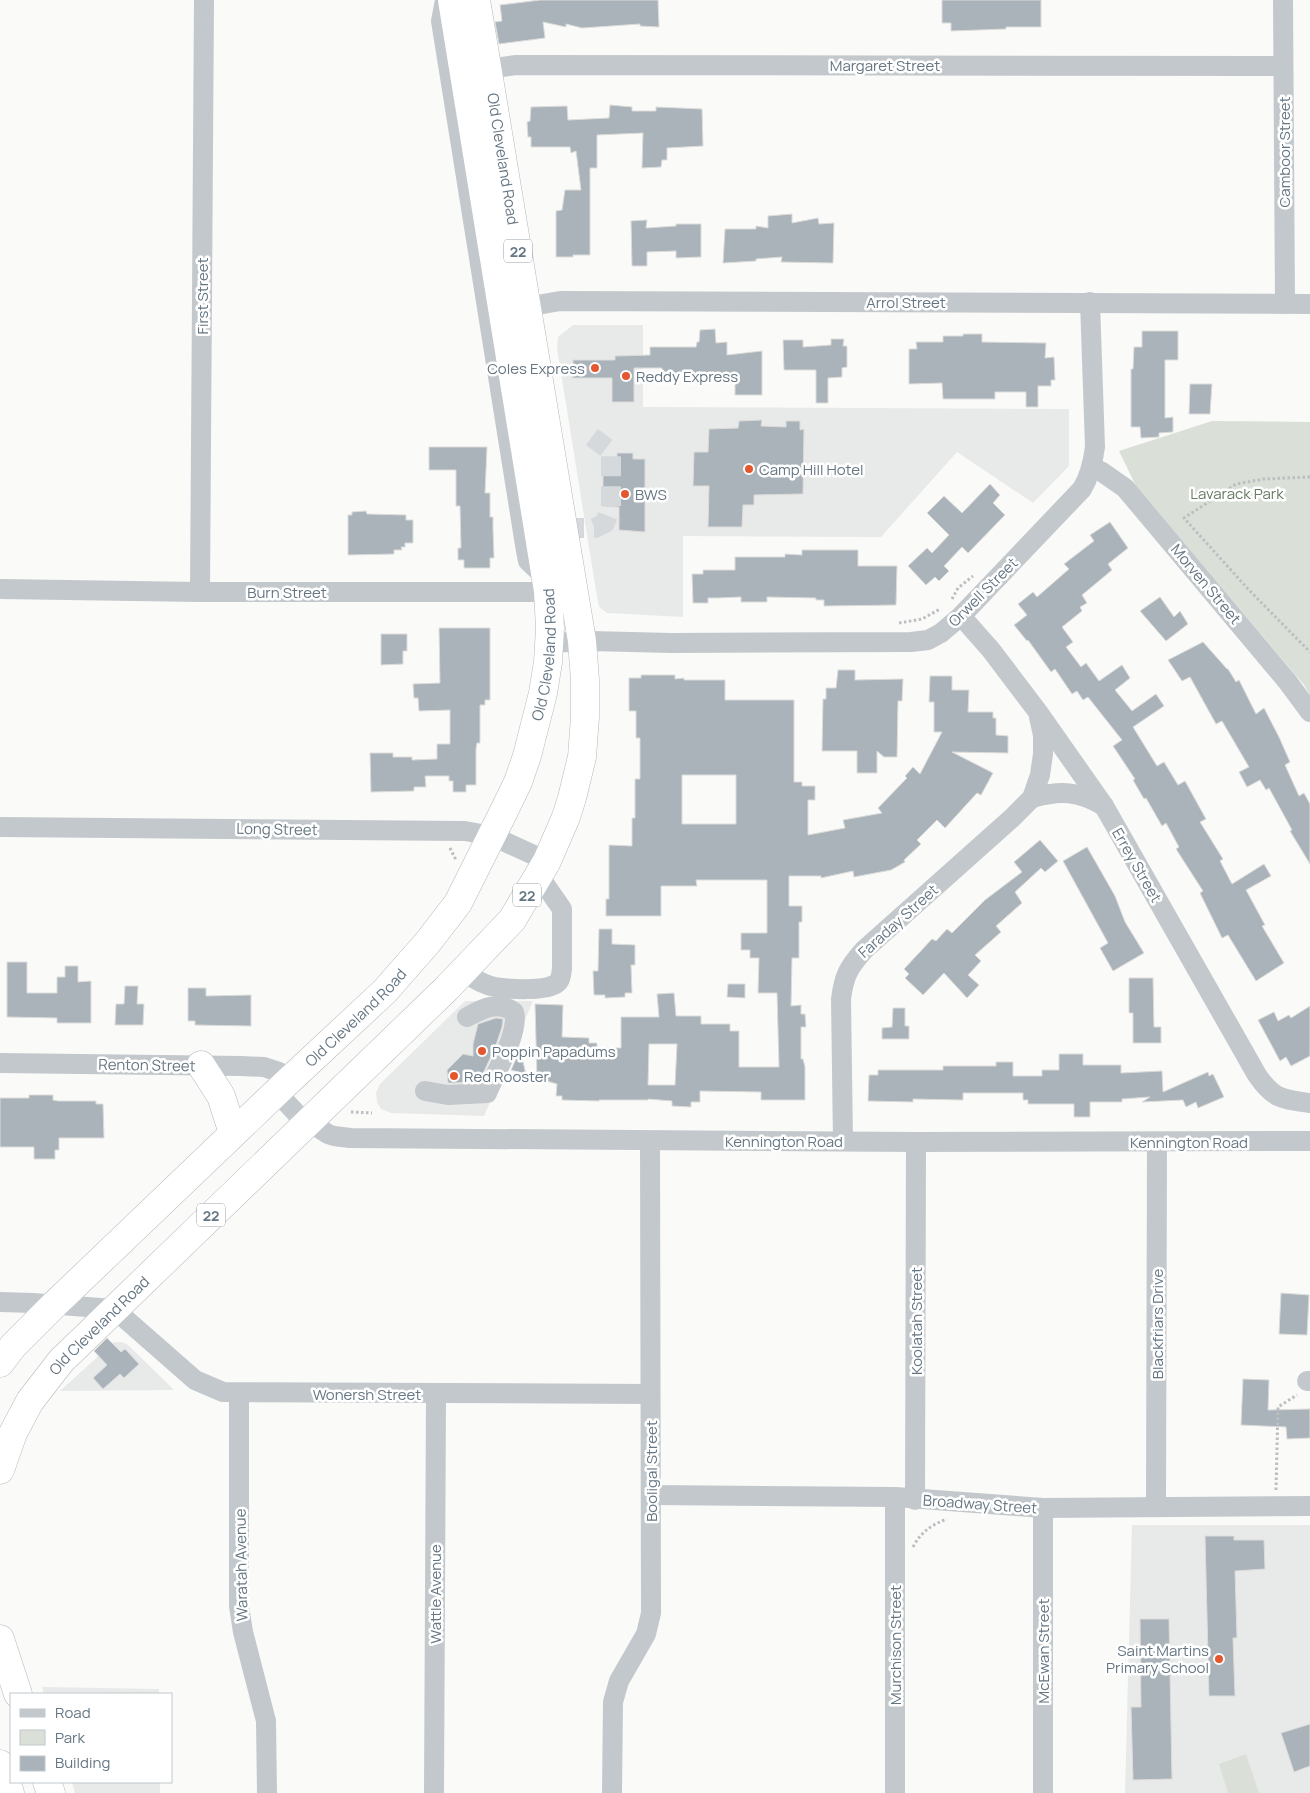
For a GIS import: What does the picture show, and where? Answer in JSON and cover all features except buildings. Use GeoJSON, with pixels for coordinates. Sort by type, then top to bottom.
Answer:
{"type":"FeatureCollection","features":[{"type":"Feature","properties":{"kind":"highway","name":"Old Cleveland Road"},"geometry":{"type":"LineString","coordinates":[[452,0],[515,309]]}},
{"type":"Feature","properties":{"kind":"highway","name":"Old Cleveland Road"},"geometry":{"type":"LineString","coordinates":[[0,1363],[13,1346],[55,1304],[384,991],[428,942],[458,903],[518,782],[527,756],[543,694],[556,587],[515,309],[488,69],[476,0]]}},
{"type":"Feature","properties":{"kind":"highway","name":"Old Cleveland Road"},"geometry":{"type":"LineString","coordinates":[[0,1470],[13,1432],[30,1401],[61,1361],[463,972],[512,920],[543,868],[566,817],[582,757],[586,700],[582,641],[556,587]]}},
{"type":"Feature","properties":{"kind":"highway"},"geometry":{"type":"LineString","coordinates":[[201,1066],[221,1096],[234,1133]]}},
{"type":"Feature","properties":{"kind":"highway"},"geometry":{"type":"LineString","coordinates":[[0,1639],[18,1693]]}},
{"type":"Feature","properties":{"kind":"highway"},"geometry":{"type":"LineString","coordinates":[[0,1764],[10,1793]]}},
{"type":"Feature","properties":{"kind":"street","name":"First Street"},"geometry":{"type":"LineString","coordinates":[[200,592],[204,0]]}},
{"type":"Feature","properties":{"kind":"street","name":"Old Cleveland Road"},"geometry":{"type":"LineString","coordinates":[[445,0],[441,21],[526,551],[528,561],[556,587]]}},
{"type":"Feature","properties":{"kind":"street","name":"Camboor Street"},"geometry":{"type":"LineString","coordinates":[[1283,0],[1285,304]]}},
{"type":"Feature","properties":{"kind":"street","name":"Margaret Street"},"geometry":{"type":"LineString","coordinates":[[488,69],[516,65],[1283,66]]}},
{"type":"Feature","properties":{"kind":"street","name":"Arrol Street"},"geometry":{"type":"LineString","coordinates":[[515,309],[560,301],[1310,304]]}},
{"type":"Feature","properties":{"kind":"street","name":"Orwell Street"},"geometry":{"type":"LineString","coordinates":[[549,643],[582,641],[671,643],[911,642],[928,640],[941,633],[955,610],[1082,489],[1087,480],[1092,467],[1095,447],[1090,302]]}},
{"type":"Feature","properties":{"kind":"street","name":"Morven Street"},"geometry":{"type":"LineString","coordinates":[[1092,467],[1125,488],[1288,681],[1310,712]]}},
{"type":"Feature","properties":{"kind":"street","name":"Burn Street"},"geometry":{"type":"LineString","coordinates":[[0,589],[200,592],[556,587]]}},
{"type":"Feature","properties":{"kind":"street","name":"Errey Street"},"geometry":{"type":"LineString","coordinates":[[955,610],[991,650],[1038,712],[1104,806],[1266,1088],[1277,1097],[1310,1103]]}},
{"type":"Feature","properties":{"kind":"street","name":"Faraday Street"},"geometry":{"type":"LineString","coordinates":[[843,1141],[841,999],[843,981],[847,970],[864,950],[1032,798],[1040,775],[1043,754],[1043,735],[1038,712]]}},
{"type":"Feature","properties":{"kind":"street"},"geometry":{"type":"LineString","coordinates":[[1032,798],[1063,792],[1078,794],[1104,806]]}},
{"type":"Feature","properties":{"kind":"street","name":"Long Street"},"geometry":{"type":"LineString","coordinates":[[0,827],[465,831],[492,836],[543,868]]}},
{"type":"Feature","properties":{"kind":"street"},"geometry":{"type":"LineString","coordinates":[[463,972],[478,981],[494,987],[530,989],[548,987],[557,983],[561,977],[562,969],[562,909],[543,868]]}},
{"type":"Feature","properties":{"kind":"street"},"geometry":{"type":"LineString","coordinates":[[425,1091],[448,1095],[487,1093],[512,1037],[516,1018],[514,1012],[503,1006],[483,1008],[467,1017]]}},
{"type":"Feature","properties":{"kind":"street","name":"Renton Street"},"geometry":{"type":"LineString","coordinates":[[0,1063],[264,1067],[279,1072],[282,1087]]}},
{"type":"Feature","properties":{"kind":"street","name":"Kennington Road"},"geometry":{"type":"LineString","coordinates":[[282,1087],[284,1100],[297,1114],[334,1136],[350,1138],[916,1142],[1310,1141]]}},
{"type":"Feature","properties":{"kind":"street","name":"Booligal Street"},"geometry":{"type":"LineString","coordinates":[[612,1793],[613,1702],[619,1681],[646,1634],[651,1613],[650,1141]]}},
{"type":"Feature","properties":{"kind":"street","name":"Koolatah Street"},"geometry":{"type":"LineString","coordinates":[[905,1498],[916,1142]]}},
{"type":"Feature","properties":{"kind":"street","name":"Blackfriars Drive"},"geometry":{"type":"LineString","coordinates":[[1156,1506],[1157,1142]]}},
{"type":"Feature","properties":{"kind":"street"},"geometry":{"type":"LineString","coordinates":[[0,1302],[114,1309]]}},
{"type":"Feature","properties":{"kind":"street","name":"Wonersh Street"},"geometry":{"type":"LineString","coordinates":[[114,1309],[194,1380],[223,1392],[239,1394],[650,1394]]}},
{"type":"Feature","properties":{"kind":"street","name":"Waratah Avenue"},"geometry":{"type":"LineString","coordinates":[[239,1394],[239,1606],[243,1632],[266,1721],[267,1793]]}},
{"type":"Feature","properties":{"kind":"street","name":"Wattle Avenue"},"geometry":{"type":"LineString","coordinates":[[434,1793],[436,1394]]}},
{"type":"Feature","properties":{"kind":"street","name":"Broadway Street"},"geometry":{"type":"LineString","coordinates":[[651,1495],[905,1498],[1043,1508],[1310,1506]]}},
{"type":"Feature","properties":{"kind":"street","name":"Murchison Street"},"geometry":{"type":"LineString","coordinates":[[895,1793],[905,1498]]}},
{"type":"Feature","properties":{"kind":"street","name":"McEwan Street"},"geometry":{"type":"LineString","coordinates":[[1043,1508],[1043,1793]]}},
{"type":"Feature","properties":{"kind":"path"},"geometry":{"type":"LineString","coordinates":[[1310,478],[1264,479],[1236,484],[1184,518],[1248,589],[1310,652]]}},
{"type":"Feature","properties":{"kind":"path"},"geometry":{"type":"LineString","coordinates":[[955,610],[958,588],[973,576]]}},
{"type":"Feature","properties":{"kind":"path"},"geometry":{"type":"LineString","coordinates":[[898,624],[922,619],[942,608]]}},
{"type":"Feature","properties":{"kind":"path"},"geometry":{"type":"LineString","coordinates":[[447,843],[456,861]]}},
{"type":"Feature","properties":{"kind":"path"},"geometry":{"type":"LineString","coordinates":[[343,1110],[372,1113]]}},
{"type":"Feature","properties":{"kind":"path"},"geometry":{"type":"LineString","coordinates":[[1276,1506],[1278,1407],[1298,1394],[1309,1381]]}},
{"type":"Feature","properties":{"kind":"path"},"geometry":{"type":"LineString","coordinates":[[909,1553],[917,1540],[932,1525],[954,1517]]}},
{"type":"Feature","properties":{"kind":"shaded area"},"geometry":{"type":"Polygon","coordinates":[[[573,325],[643,325],[643,407],[1069,409],[1069,466],[1033,503],[957,452],[881,537],[683,536],[683,617],[607,613],[600,608],[598,603],[557,348],[558,337],[573,325]]]}},
{"type":"Feature","properties":{"kind":"shaded area"},"geometry":{"type":"Polygon","coordinates":[[[465,1001],[533,1001],[484,1116],[391,1113],[381,1109],[377,1102],[376,1093],[380,1084],[465,1001]]]}},
{"type":"Feature","properties":{"kind":"shaded area"},"geometry":{"type":"Polygon","coordinates":[[[114,1342],[127,1344],[174,1390],[60,1391],[114,1342]]]}},
{"type":"Feature","properties":{"kind":"shaded area","name":"Saint Martins Primary School"},"geometry":{"type":"Polygon","coordinates":[[[1132,1525],[1310,1525],[1310,1793],[1125,1793],[1132,1525]]]}},
{"type":"Feature","properties":{"kind":"shaded area"},"geometry":{"type":"Polygon","coordinates":[[[42,1687],[159,1689],[159,1693],[44,1693],[42,1687]]]}},
{"type":"Feature","properties":{"kind":"shaded area"},"geometry":{"type":"Polygon","coordinates":[[[72,1783],[160,1783],[160,1793],[75,1793],[72,1783]]]}},
{"type":"Feature","properties":{"kind":"green space","name":"Lavarack Park"},"geometry":{"type":"Polygon","coordinates":[[[1212,421],[1310,422],[1310,695],[1304,685],[1136,486],[1119,451],[1212,421]]]}},
{"type":"Feature","properties":{"kind":"green space"},"geometry":{"type":"Polygon","coordinates":[[[1246,1754],[1259,1793],[1228,1793],[1219,1764],[1246,1754]]]}},
{"type":"Feature","properties":{"kind":"tunnel"},"geometry":{"type":"LineString","coordinates":[[564,528],[595,528],[605,523],[611,507],[611,456],[608,449],[592,437]]}},
{"type":"Feature","properties":{"kind":"place","name":"Coles Express"},"geometry":{"type":"Point","coordinates":[595,368]}},
{"type":"Feature","properties":{"kind":"place","name":"Reddy Express"},"geometry":{"type":"Point","coordinates":[626,376]}},
{"type":"Feature","properties":{"kind":"place","name":"Camp Hill Hotel"},"geometry":{"type":"Point","coordinates":[749,469]}},
{"type":"Feature","properties":{"kind":"place","name":"BWS"},"geometry":{"type":"Point","coordinates":[625,494]}},
{"type":"Feature","properties":{"kind":"place","name":"Poppin Papadums"},"geometry":{"type":"Point","coordinates":[482,1051]}},
{"type":"Feature","properties":{"kind":"place","name":"Red Rooster"},"geometry":{"type":"Point","coordinates":[454,1076]}},
{"type":"Feature","properties":{"kind":"place","name":"Saint Martins Primary School"},"geometry":{"type":"Point","coordinates":[1219,1659]}}]}
